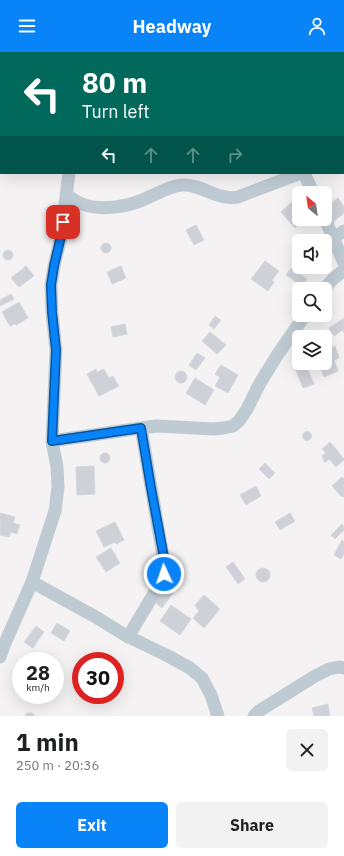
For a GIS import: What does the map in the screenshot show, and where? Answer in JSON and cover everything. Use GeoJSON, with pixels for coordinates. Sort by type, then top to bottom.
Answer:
{"type":"FeatureCollection","features":[{"type":"Feature","properties":{"kind":"street"},"geometry":{"type":"LineString","coordinates":[[0,657],[5,642],[32,582],[55,510],[58,488],[57,467],[52,441],[56,350],[51,285],[61,236],[68,174]]}},
{"type":"Feature","properties":{"kind":"street"},"geometry":{"type":"LineString","coordinates":[[66,194],[81,204],[95,207],[116,207],[131,204],[169,188],[182,185],[196,186],[231,198],[238,197],[298,174]]}},
{"type":"Feature","properties":{"kind":"street"},"geometry":{"type":"LineString","coordinates":[[304,174],[310,186]]}},
{"type":"Feature","properties":{"kind":"street"},"geometry":{"type":"LineString","coordinates":[[328,226],[344,263]]}},
{"type":"Feature","properties":{"kind":"street"},"geometry":{"type":"LineString","coordinates":[[333,238],[344,231]]}},
{"type":"Feature","properties":{"kind":"street"},"geometry":{"type":"LineString","coordinates":[[330,282],[344,270]]}},
{"type":"Feature","properties":{"kind":"street"},"geometry":{"type":"LineString","coordinates":[[52,441],[157,426],[214,429],[233,426],[239,421],[278,354],[300,322]]}},
{"type":"Feature","properties":{"kind":"street"},"geometry":{"type":"LineString","coordinates":[[128,637],[162,580],[165,568],[141,428]]}},
{"type":"Feature","properties":{"kind":"street"},"geometry":{"type":"LineString","coordinates":[[32,582],[94,616],[128,637],[190,668],[202,678],[211,695],[218,716]]}},
{"type":"Feature","properties":{"kind":"street"},"geometry":{"type":"LineString","coordinates":[[254,716],[259,711],[319,674],[329,669],[339,667],[344,668]]}},
{"type":"Feature","properties":{"kind":"building"},"geometry":{"type":"Polygon","coordinates":[[[338,198],[344,207],[344,213],[332,223],[332,203],[338,198]]]}},
{"type":"Feature","properties":{"kind":"building"},"geometry":{"type":"Polygon","coordinates":[[[292,202],[292,225],[281,212],[292,202]]]}},
{"type":"Feature","properties":{"kind":"building"},"geometry":{"type":"Polygon","coordinates":[[[196,225],[204,240],[194,245],[186,230],[196,225]]]}},
{"type":"Feature","properties":{"kind":"building"},"geometry":{"type":"Polygon","coordinates":[[[104,243],[108,243],[110,244],[110,252],[104,253],[101,250],[101,246],[104,243]]]}},
{"type":"Feature","properties":{"kind":"building"},"geometry":{"type":"Polygon","coordinates":[[[6,250],[10,250],[12,251],[12,259],[6,260],[3,257],[3,253],[6,250]]]}},
{"type":"Feature","properties":{"kind":"building"},"geometry":{"type":"Polygon","coordinates":[[[265,261],[279,271],[272,280],[274,282],[268,291],[251,279],[265,261]]]}},
{"type":"Feature","properties":{"kind":"building"},"geometry":{"type":"Polygon","coordinates":[[[26,266],[34,276],[19,287],[11,278],[26,266]]]}},
{"type":"Feature","properties":{"kind":"building"},"geometry":{"type":"Polygon","coordinates":[[[121,266],[126,278],[112,284],[107,272],[121,266]]]}},
{"type":"Feature","properties":{"kind":"building"},"geometry":{"type":"Polygon","coordinates":[[[291,268],[292,274],[300,274],[307,279],[305,282],[296,282],[286,275],[291,268]]]}},
{"type":"Feature","properties":{"kind":"building"},"geometry":{"type":"Polygon","coordinates":[[[11,294],[14,299],[0,306],[0,300],[11,294]]]}},
{"type":"Feature","properties":{"kind":"building"},"geometry":{"type":"Polygon","coordinates":[[[19,302],[28,318],[16,325],[10,326],[2,312],[19,302]]]}},
{"type":"Feature","properties":{"kind":"building"},"geometry":{"type":"Polygon","coordinates":[[[215,316],[221,320],[214,329],[209,325],[215,316]]]}},
{"type":"Feature","properties":{"kind":"building"},"geometry":{"type":"Polygon","coordinates":[[[344,318],[344,333],[343,330],[334,336],[332,330],[329,328],[344,318]]]}},
{"type":"Feature","properties":{"kind":"building"},"geometry":{"type":"Polygon","coordinates":[[[125,324],[127,334],[113,337],[111,327],[125,324]]]}},
{"type":"Feature","properties":{"kind":"building"},"geometry":{"type":"Polygon","coordinates":[[[210,332],[226,345],[217,354],[202,341],[210,332]]]}},
{"type":"Feature","properties":{"kind":"building"},"geometry":{"type":"Polygon","coordinates":[[[335,346],[339,358],[334,360],[338,371],[324,377],[322,370],[332,370],[332,347],[335,346]]]}},
{"type":"Feature","properties":{"kind":"building"},"geometry":{"type":"Polygon","coordinates":[[[197,353],[205,358],[196,370],[189,365],[197,353]]]}},
{"type":"Feature","properties":{"kind":"building"},"geometry":{"type":"Polygon","coordinates":[[[221,365],[238,375],[228,393],[215,386],[220,377],[215,374],[221,365]]]}},
{"type":"Feature","properties":{"kind":"building"},"geometry":{"type":"Polygon","coordinates":[[[96,369],[97,372],[104,369],[109,378],[113,376],[119,386],[99,396],[87,374],[96,369]]]}},
{"type":"Feature","properties":{"kind":"building"},"geometry":{"type":"Polygon","coordinates":[[[296,370],[308,370],[314,384],[303,388],[296,370]]]}},
{"type":"Feature","properties":{"kind":"building"},"geometry":{"type":"Polygon","coordinates":[[[179,371],[183,371],[187,377],[183,383],[179,383],[175,379],[175,375],[179,371]]]}},
{"type":"Feature","properties":{"kind":"building"},"geometry":{"type":"Polygon","coordinates":[[[195,378],[214,390],[205,405],[186,393],[195,378]]]}},
{"type":"Feature","properties":{"kind":"building"},"geometry":{"type":"Polygon","coordinates":[[[305,432],[309,432],[311,436],[309,440],[305,440],[303,438],[303,434],[305,432]]]}},
{"type":"Feature","properties":{"kind":"building"},"geometry":{"type":"Polygon","coordinates":[[[330,442],[344,459],[336,467],[329,459],[325,463],[322,456],[326,453],[322,449],[330,442]]]}},
{"type":"Feature","properties":{"kind":"building"},"geometry":{"type":"Polygon","coordinates":[[[103,453],[107,453],[109,454],[109,462],[103,463],[100,460],[100,456],[103,453]]]}},
{"type":"Feature","properties":{"kind":"building"},"geometry":{"type":"Polygon","coordinates":[[[265,463],[275,473],[269,479],[259,469],[265,463]]]}},
{"type":"Feature","properties":{"kind":"building"},"geometry":{"type":"Polygon","coordinates":[[[94,466],[95,494],[77,495],[76,467],[94,466]]]}},
{"type":"Feature","properties":{"kind":"building"},"geometry":{"type":"Polygon","coordinates":[[[342,477],[344,479],[344,496],[342,497],[332,486],[342,477]]]}},
{"type":"Feature","properties":{"kind":"building"},"geometry":{"type":"Polygon","coordinates":[[[256,486],[261,496],[246,505],[240,495],[256,486]]]}},
{"type":"Feature","properties":{"kind":"building"},"geometry":{"type":"Polygon","coordinates":[[[0,513],[15,517],[13,523],[20,525],[17,534],[11,532],[9,537],[0,535],[0,513]]]}},
{"type":"Feature","properties":{"kind":"building"},"geometry":{"type":"Polygon","coordinates":[[[290,513],[295,521],[280,530],[275,522],[290,513]]]}},
{"type":"Feature","properties":{"kind":"building"},"geometry":{"type":"Polygon","coordinates":[[[115,522],[124,540],[104,547],[96,531],[115,522]]]}},
{"type":"Feature","properties":{"kind":"building"},"geometry":{"type":"Polygon","coordinates":[[[342,524],[344,530],[335,539],[331,535],[342,524]]]}},
{"type":"Feature","properties":{"kind":"building"},"geometry":{"type":"Polygon","coordinates":[[[342,540],[344,542],[344,554],[341,559],[334,555],[342,540]]]}},
{"type":"Feature","properties":{"kind":"building"},"geometry":{"type":"Polygon","coordinates":[[[111,548],[120,563],[106,572],[96,557],[111,548]]]}},
{"type":"Feature","properties":{"kind":"building"},"geometry":{"type":"Polygon","coordinates":[[[233,562],[245,579],[238,584],[226,567],[233,562]]]}},
{"type":"Feature","properties":{"kind":"building"},"geometry":{"type":"Polygon","coordinates":[[[263,568],[268,570],[270,575],[268,580],[263,582],[258,580],[256,575],[258,570],[263,568]]]}},
{"type":"Feature","properties":{"kind":"building"},"geometry":{"type":"Polygon","coordinates":[[[166,587],[173,593],[162,608],[155,602],[166,587]]]}},
{"type":"Feature","properties":{"kind":"building"},"geometry":{"type":"Polygon","coordinates":[[[204,595],[220,609],[204,628],[193,618],[199,611],[195,605],[204,595]]]}},
{"type":"Feature","properties":{"kind":"building"},"geometry":{"type":"Polygon","coordinates":[[[171,605],[191,619],[180,635],[160,621],[171,605]]]}},
{"type":"Feature","properties":{"kind":"building"},"geometry":{"type":"Polygon","coordinates":[[[57,623],[70,631],[64,641],[51,633],[57,623]]]}},
{"type":"Feature","properties":{"kind":"building"},"geometry":{"type":"Polygon","coordinates":[[[36,626],[44,632],[33,648],[24,642],[36,626]]]}},
{"type":"Feature","properties":{"kind":"building"},"geometry":{"type":"Polygon","coordinates":[[[328,704],[330,716],[314,716],[312,708],[328,704]]]}},
{"type":"Feature","properties":{"kind":"building"},"geometry":{"type":"Polygon","coordinates":[[[27,713],[32,713],[35,716],[25,716],[27,713]]]}},
{"type":"Feature","properties":{"kind":"route"},"geometry":{"type":"LineString","coordinates":[[63,222],[51,285],[56,350],[52,441],[141,428],[165,563],[164,574]]}}]}
